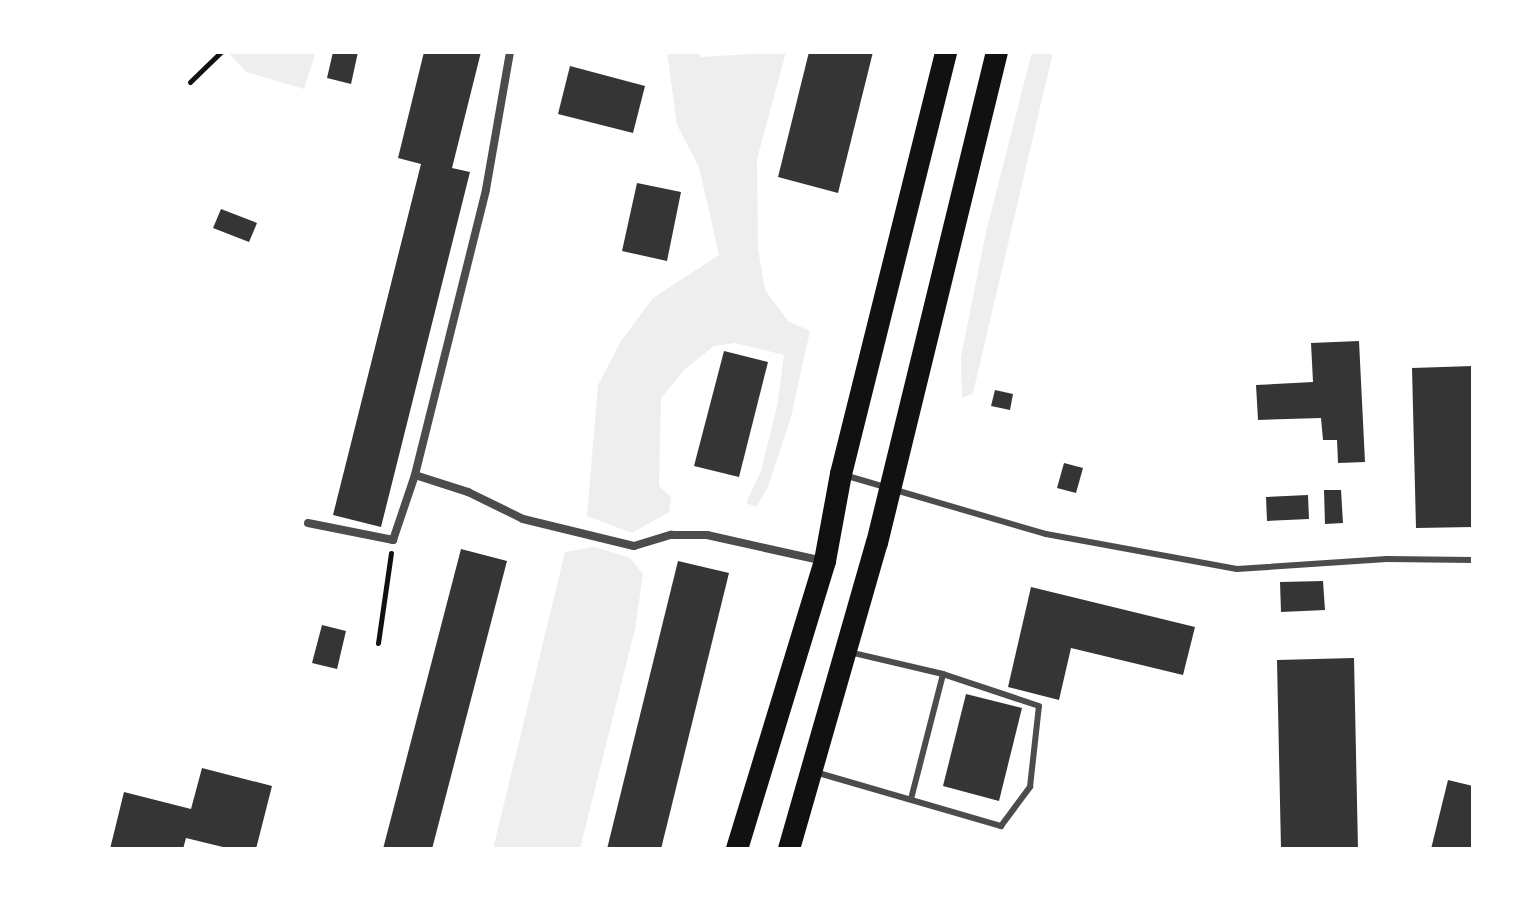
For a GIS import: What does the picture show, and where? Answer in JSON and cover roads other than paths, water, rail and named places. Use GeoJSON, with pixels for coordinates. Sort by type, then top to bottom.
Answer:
{"type":"FeatureCollection","features":[{"type":"Feature","properties":{"kind":"highway"},"geometry":{"type":"LineString","coordinates":[[737,849],[825,561],[841,474],[946,52]]}},
{"type":"Feature","properties":{"kind":"highway"},"geometry":{"type":"LineString","coordinates":[[789,849],[891,488],[997,52]]}},
{"type":"Feature","properties":{"kind":"street"},"geometry":{"type":"LineString","coordinates":[[308,523],[393,540],[415,475],[486,190],[510,52]]}},
{"type":"Feature","properties":{"kind":"street"},"geometry":{"type":"LineString","coordinates":[[415,475],[468,492],[523,519],[634,546],[671,535],[707,535],[825,561]]}},
{"type":"Feature","properties":{"kind":"lane"},"geometry":{"type":"LineString","coordinates":[[841,474],[1046,534],[1237,569],[1387,559],[1473,560]]}},
{"type":"Feature","properties":{"kind":"lane"},"geometry":{"type":"LineString","coordinates":[[812,771],[1001,826],[1030,787],[1039,706],[943,674],[846,651]]}},
{"type":"Feature","properties":{"kind":"lane"},"geometry":{"type":"LineString","coordinates":[[911,799],[943,674]]}}]}
